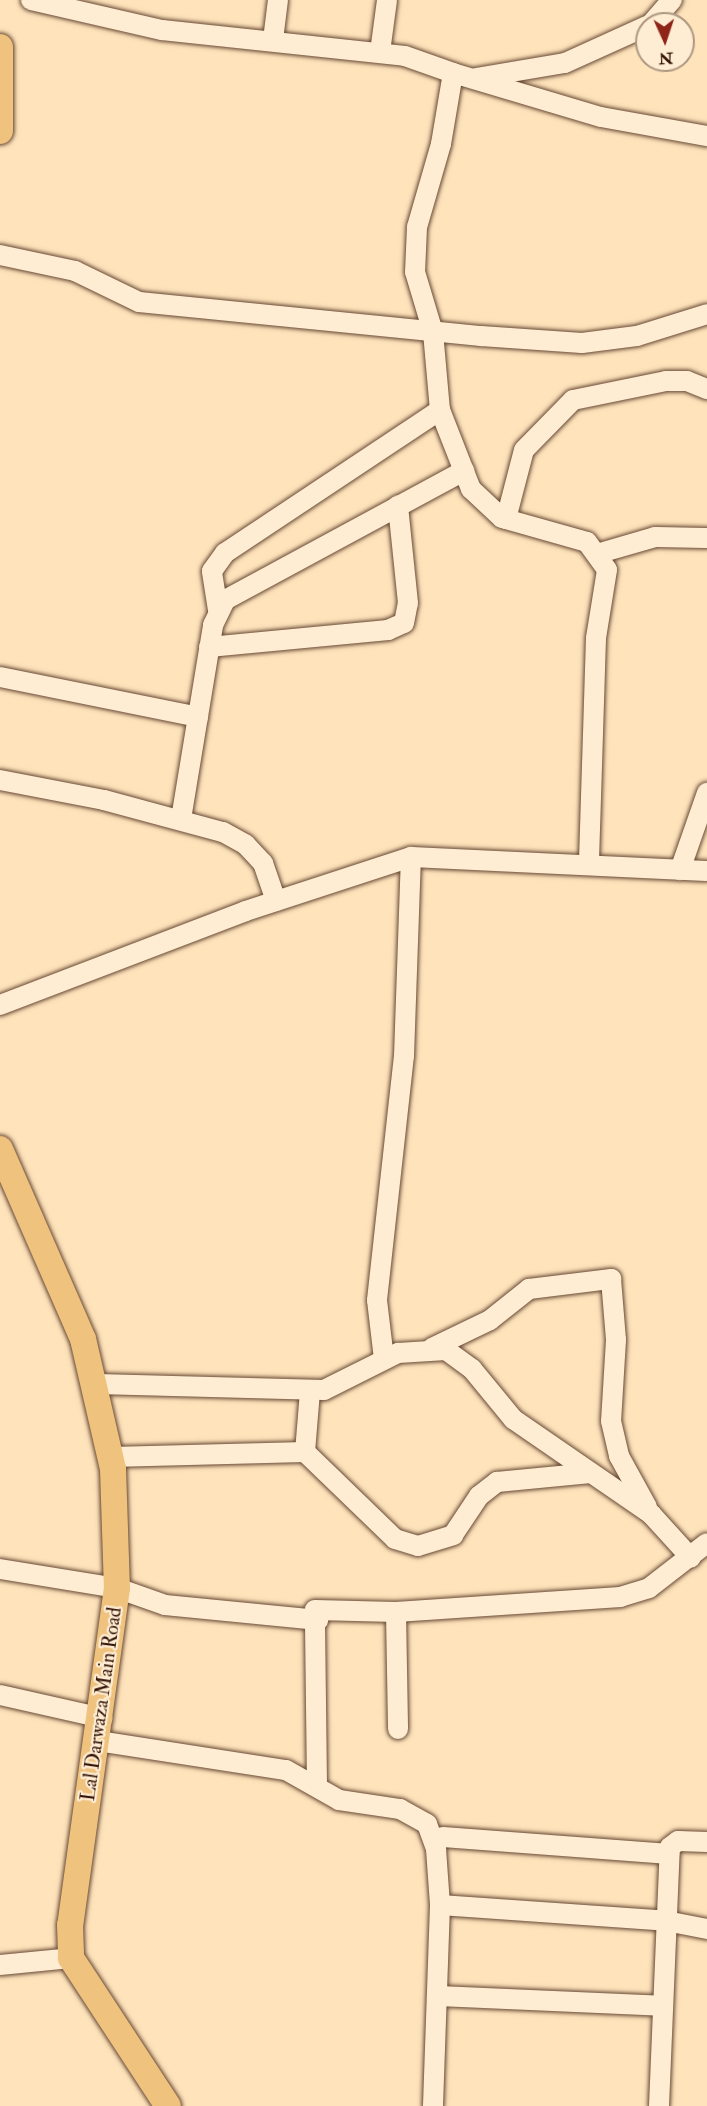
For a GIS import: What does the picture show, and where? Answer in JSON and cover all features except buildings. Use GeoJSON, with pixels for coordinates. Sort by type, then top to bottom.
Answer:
{"type":"FeatureCollection","features":[{"type":"Feature","properties":{"kind":"main road"},"geometry":{"type":"LineString","coordinates":[[0,47],[0,131]]}},
{"type":"Feature","properties":{"kind":"main road","name":"Lal Darwaza Main Road"},"geometry":{"type":"LineString","coordinates":[[0,1149],[97,1384],[111,1457],[117,1588],[100,1729],[70,1925],[71,1958]]}},
{"type":"Feature","properties":{"kind":"main road"},"geometry":{"type":"LineString","coordinates":[[71,1958],[168,2106]]}},
{"type":"Feature","properties":{"kind":"street"},"geometry":{"type":"LineString","coordinates":[[31,0],[162,30],[380,52],[601,117],[707,136]]}},
{"type":"Feature","properties":{"kind":"street"},"geometry":{"type":"LineString","coordinates":[[273,40],[279,0]]}},
{"type":"Feature","properties":{"kind":"street"},"geometry":{"type":"LineString","coordinates":[[380,52],[387,0]]}},
{"type":"Feature","properties":{"kind":"street"},"geometry":{"type":"LineString","coordinates":[[662,12],[672,0]]}},
{"type":"Feature","properties":{"kind":"street"},"geometry":{"type":"LineString","coordinates":[[462,76],[565,63],[635,32]]}},
{"type":"Feature","properties":{"kind":"street"},"geometry":{"type":"LineString","coordinates":[[462,76],[413,249],[433,332],[440,410],[471,489],[506,519],[587,542],[600,553],[607,590],[596,638],[590,865]]}},
{"type":"Feature","properties":{"kind":"street"},"geometry":{"type":"LineString","coordinates":[[0,255],[75,271],[139,302],[433,332],[582,343],[637,336],[707,314]]}},
{"type":"Feature","properties":{"kind":"street"},"geometry":{"type":"LineString","coordinates":[[506,519],[524,450],[573,400],[666,381],[687,381],[707,389]]}},
{"type":"Feature","properties":{"kind":"street"},"geometry":{"type":"LineString","coordinates":[[181,819],[209,647],[218,610],[212,571],[225,553],[440,410]]}},
{"type":"Feature","properties":{"kind":"street"},"geometry":{"type":"LineString","coordinates":[[218,610],[237,592],[464,471]]}},
{"type":"Feature","properties":{"kind":"street"},"geometry":{"type":"LineString","coordinates":[[209,647],[388,630],[405,623],[408,603],[398,506]]}},
{"type":"Feature","properties":{"kind":"street"},"geometry":{"type":"LineString","coordinates":[[600,553],[655,537],[707,538]]}},
{"type":"Feature","properties":{"kind":"street"},"geometry":{"type":"LineString","coordinates":[[0,677],[198,717]]}},
{"type":"Feature","properties":{"kind":"street"},"geometry":{"type":"LineString","coordinates":[[0,780],[181,819],[246,844],[263,863],[276,901]]}},
{"type":"Feature","properties":{"kind":"street"},"geometry":{"type":"LineString","coordinates":[[680,870],[707,792]]}},
{"type":"Feature","properties":{"kind":"street"},"geometry":{"type":"LineString","coordinates":[[384,1359],[377,1300],[404,1056],[411,857]]}},
{"type":"Feature","properties":{"kind":"street"},"geometry":{"type":"LineString","coordinates":[[0,1005],[276,901],[411,857],[707,872]]}},
{"type":"Feature","properties":{"kind":"street"},"geometry":{"type":"LineString","coordinates":[[97,1384],[310,1391],[338,1386],[384,1359],[432,1347],[490,1320],[538,1285],[611,1279],[614,1439],[651,1514]]}},
{"type":"Feature","properties":{"kind":"street"},"geometry":{"type":"LineString","coordinates":[[432,1347],[458,1356],[513,1419],[651,1514],[691,1558]]}},
{"type":"Feature","properties":{"kind":"street"},"geometry":{"type":"LineString","coordinates":[[305,1452],[310,1391]]}},
{"type":"Feature","properties":{"kind":"street"},"geometry":{"type":"LineString","coordinates":[[111,1457],[305,1452],[395,1539],[418,1546],[453,1535],[479,1496],[497,1482],[591,1473]]}},
{"type":"Feature","properties":{"kind":"street"},"geometry":{"type":"LineString","coordinates":[[317,1786],[315,1610],[322,1608],[396,1612],[620,1597],[649,1588],[707,1544]]}},
{"type":"Feature","properties":{"kind":"street"},"geometry":{"type":"LineString","coordinates":[[0,1569],[117,1588],[165,1605],[316,1620]]}},
{"type":"Feature","properties":{"kind":"street"},"geometry":{"type":"LineString","coordinates":[[396,1612],[398,1729]]}},
{"type":"Feature","properties":{"kind":"street"},"geometry":{"type":"LineString","coordinates":[[0,1695],[100,1729],[258,1764],[317,1786],[339,1800],[400,1809],[427,1824],[436,1849],[440,1905],[433,2106]]}},
{"type":"Feature","properties":{"kind":"street"},"geometry":{"type":"LineString","coordinates":[[443,1837],[669,1854]]}},
{"type":"Feature","properties":{"kind":"street"},"geometry":{"type":"LineString","coordinates":[[659,2106],[669,1854],[678,1841],[707,1842]]}},
{"type":"Feature","properties":{"kind":"street"},"geometry":{"type":"LineString","coordinates":[[440,1905],[666,1921],[707,1929]]}},
{"type":"Feature","properties":{"kind":"street"},"geometry":{"type":"LineString","coordinates":[[0,1965],[71,1958]]}},
{"type":"Feature","properties":{"kind":"street"},"geometry":{"type":"LineString","coordinates":[[437,1996],[663,2006]]}}]}
